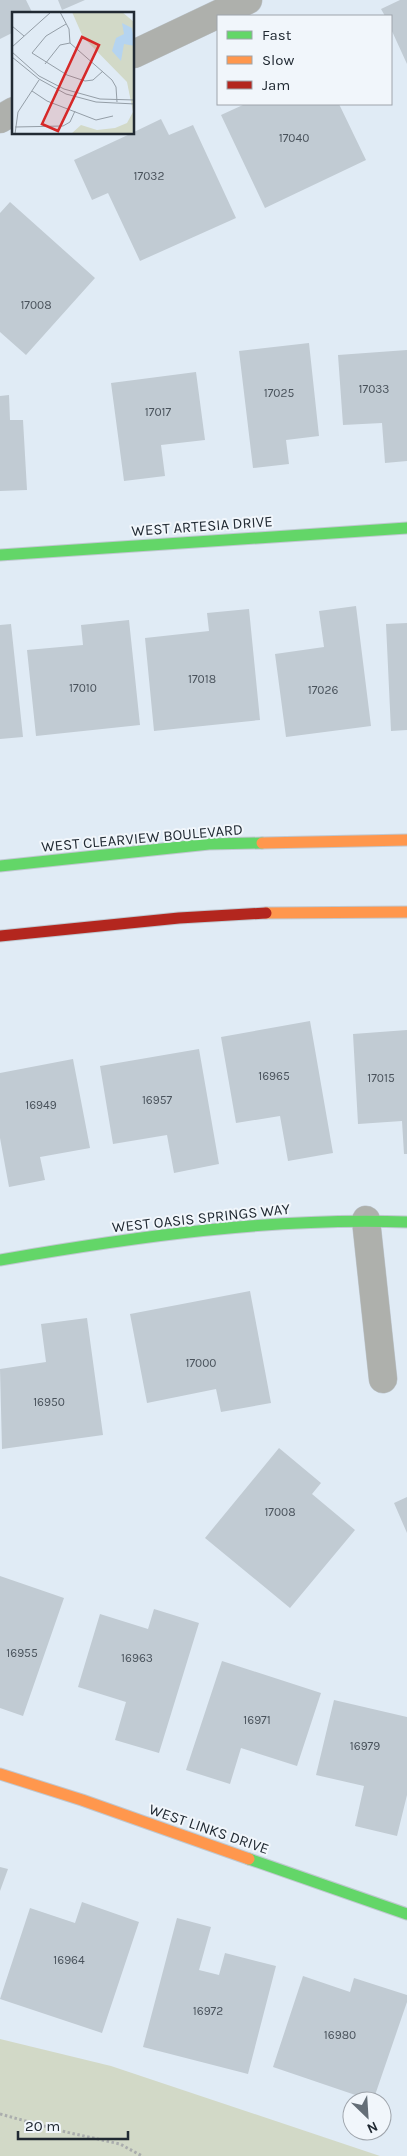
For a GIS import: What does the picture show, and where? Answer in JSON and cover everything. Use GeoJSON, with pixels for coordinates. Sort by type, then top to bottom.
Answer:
{"type":"FeatureCollection","features":[{"type":"Feature","properties":{"kind":"street"},"geometry":{"type":"LineString","coordinates":[[135,54],[248,0]]}},
{"type":"Feature","properties":{"kind":"street"},"geometry":{"type":"LineString","coordinates":[[0,119],[12,112]]}},
{"type":"Feature","properties":{"kind":"street","name":"WEST ARTESIA DRIVE"},"geometry":{"type":"LineString","coordinates":[[0,555],[407,528]]}},
{"type":"Feature","properties":{"kind":"street","name":"WEST CLEARVIEW BOULEVARD"},"geometry":{"type":"LineString","coordinates":[[0,866],[209,844],[407,840]]}},
{"type":"Feature","properties":{"kind":"street"},"geometry":{"type":"LineString","coordinates":[[0,936],[133,922],[284,912],[407,912]]}},
{"type":"Feature","properties":{"kind":"street"},"geometry":{"type":"LineString","coordinates":[[366,1220],[383,1379]]}},
{"type":"Feature","properties":{"kind":"street","name":"WEST OASIS SPRINGS WAY"},"geometry":{"type":"LineString","coordinates":[[0,1260],[74,1246],[236,1227],[366,1220],[407,1222]]}},
{"type":"Feature","properties":{"kind":"street","name":"WEST LINKS DRIVE"},"geometry":{"type":"LineString","coordinates":[[0,1774],[82,1800],[407,1914]]}},
{"type":"Feature","properties":{"kind":"path"},"geometry":{"type":"LineString","coordinates":[[0,2114],[120,2144],[142,2156]]}},
{"type":"Feature","properties":{"kind":"green space"},"geometry":{"type":"Polygon","coordinates":[[[0,2039],[111,2066],[380,2156],[0,2156],[0,2039]]]}},
{"type":"Feature","properties":{"kind":"building"},"geometry":{"type":"Polygon","coordinates":[[[0,0],[26,0],[32,12],[12,12],[12,33],[0,39],[0,0]]]}},
{"type":"Feature","properties":{"kind":"building"},"geometry":{"type":"Polygon","coordinates":[[[58,0],[85,0],[62,10],[58,0]]]}},
{"type":"Feature","properties":{"kind":"building"},"geometry":{"type":"Polygon","coordinates":[[[400,0],[407,0],[407,64],[392,31],[392,15],[384,15],[381,9],[400,0]]]}},
{"type":"Feature","properties":{"kind":"building"},"geometry":{"type":"Polygon","coordinates":[[[243,105],[339,105],[366,160],[265,208],[221,115],[243,105]]]}},
{"type":"Feature","properties":{"kind":"building"},"geometry":{"type":"Polygon","coordinates":[[[161,119],[169,135],[193,125],[236,218],[140,261],[108,193],[92,200],[74,160],[128,135],[135,135],[135,132],[161,119]]]}},
{"type":"Feature","properties":{"kind":"building"},"geometry":{"type":"Polygon","coordinates":[[[10,202],[95,278],[26,355],[0,332],[0,213],[10,202]]]}},
{"type":"Feature","properties":{"kind":"building"},"geometry":{"type":"Polygon","coordinates":[[[309,343],[319,436],[286,440],[289,464],[253,468],[239,351],[309,343]]]}},
{"type":"Feature","properties":{"kind":"building"},"geometry":{"type":"Polygon","coordinates":[[[407,350],[407,461],[385,463],[382,423],[343,425],[338,355],[407,350]]]}},
{"type":"Feature","properties":{"kind":"building"},"geometry":{"type":"Polygon","coordinates":[[[196,372],[205,440],[161,445],[165,476],[124,481],[111,383],[196,372]]]}},
{"type":"Feature","properties":{"kind":"building"},"geometry":{"type":"Polygon","coordinates":[[[9,395],[10,420],[23,420],[27,490],[0,491],[0,396],[9,395]]]}},
{"type":"Feature","properties":{"kind":"building"},"geometry":{"type":"Polygon","coordinates":[[[356,606],[371,726],[286,737],[275,654],[324,647],[319,611],[356,606]]]}},
{"type":"Feature","properties":{"kind":"building"},"geometry":{"type":"Polygon","coordinates":[[[249,609],[260,720],[154,731],[145,638],[209,631],[207,613],[249,609]]]}},
{"type":"Feature","properties":{"kind":"building"},"geometry":{"type":"Polygon","coordinates":[[[129,620],[140,725],[36,736],[27,650],[83,645],[81,625],[129,620]]]}},
{"type":"Feature","properties":{"kind":"building"},"geometry":{"type":"Polygon","coordinates":[[[407,623],[407,730],[391,731],[386,624],[407,623]]]}},
{"type":"Feature","properties":{"kind":"building"},"geometry":{"type":"Polygon","coordinates":[[[11,624],[23,737],[0,739],[0,625],[11,624]]]}},
{"type":"Feature","properties":{"kind":"building"},"geometry":{"type":"Polygon","coordinates":[[[310,1021],[333,1153],[288,1161],[280,1116],[236,1123],[221,1037],[310,1021]]]}},
{"type":"Feature","properties":{"kind":"building"},"geometry":{"type":"Polygon","coordinates":[[[407,1030],[407,1154],[404,1154],[402,1121],[358,1124],[353,1034],[407,1030]]]}},
{"type":"Feature","properties":{"kind":"building"},"geometry":{"type":"Polygon","coordinates":[[[199,1049],[219,1164],[174,1173],[167,1135],[113,1144],[100,1066],[199,1049]]]}},
{"type":"Feature","properties":{"kind":"building"},"geometry":{"type":"Polygon","coordinates":[[[73,1059],[90,1148],[40,1157],[45,1180],[9,1187],[0,1138],[0,1073],[73,1059]]]}},
{"type":"Feature","properties":{"kind":"building"},"geometry":{"type":"Polygon","coordinates":[[[250,1291],[271,1403],[221,1412],[216,1389],[147,1403],[130,1314],[250,1291]]]}},
{"type":"Feature","properties":{"kind":"building"},"geometry":{"type":"Polygon","coordinates":[[[87,1318],[103,1435],[2,1449],[0,1369],[46,1362],[41,1324],[87,1318]]]}},
{"type":"Feature","properties":{"kind":"building"},"geometry":{"type":"Polygon","coordinates":[[[279,1448],[321,1483],[312,1494],[355,1530],[290,1608],[205,1538],[279,1448]]]}},
{"type":"Feature","properties":{"kind":"building"},"geometry":{"type":"Polygon","coordinates":[[[407,1497],[407,1533],[394,1503],[407,1497]]]}},
{"type":"Feature","properties":{"kind":"building"},"geometry":{"type":"Polygon","coordinates":[[[0,1576],[64,1598],[23,1716],[0,1708],[0,1576]]]}},
{"type":"Feature","properties":{"kind":"building"},"geometry":{"type":"Polygon","coordinates":[[[154,1609],[199,1623],[159,1753],[115,1740],[126,1702],[78,1687],[100,1614],[148,1629],[154,1609]]]}},
{"type":"Feature","properties":{"kind":"building"},"geometry":{"type":"Polygon","coordinates":[[[222,1661],[321,1693],[297,1766],[241,1748],[230,1784],[186,1770],[222,1661]]]}},
{"type":"Feature","properties":{"kind":"building"},"geometry":{"type":"Polygon","coordinates":[[[334,1700],[407,1717],[407,1795],[397,1836],[355,1826],[364,1786],[316,1775],[334,1700]]]}},
{"type":"Feature","properties":{"kind":"building"},"geometry":{"type":"Polygon","coordinates":[[[0,1867],[8,1869],[0,1891],[0,1867]]]}},
{"type":"Feature","properties":{"kind":"building"},"geometry":{"type":"Polygon","coordinates":[[[82,1902],[139,1922],[102,2033],[0,1999],[30,1908],[75,1923],[82,1902]]]}},
{"type":"Feature","properties":{"kind":"building"},"geometry":{"type":"Polygon","coordinates":[[[177,1918],[211,1927],[199,1970],[219,1975],[225,1953],[276,1966],[248,2074],[143,2047],[177,1918]]]}},
{"type":"Feature","properties":{"kind":"building"},"geometry":{"type":"Polygon","coordinates":[[[303,1976],[350,1992],[354,1978],[407,1995],[407,2002],[376,2091],[344,2091],[273,2067],[303,1976]]]}},
{"type":"Feature","properties":{"kind":"traffic: fast"},"geometry":{"type":"LineString","coordinates":[[0,555],[407,528]]}},
{"type":"Feature","properties":{"kind":"traffic: fast"},"geometry":{"type":"LineString","coordinates":[[0,866],[209,844],[262,843]]}},
{"type":"Feature","properties":{"kind":"traffic: fast"},"geometry":{"type":"LineString","coordinates":[[0,1260],[203,1230],[305,1223],[407,1222]]}},
{"type":"Feature","properties":{"kind":"traffic: fast"},"geometry":{"type":"LineString","coordinates":[[249,1859],[407,1914]]}},
{"type":"Feature","properties":{"kind":"traffic: slow"},"geometry":{"type":"LineString","coordinates":[[262,843],[407,840]]}},
{"type":"Feature","properties":{"kind":"traffic: slow"},"geometry":{"type":"LineString","coordinates":[[266,913],[407,912]]}},
{"type":"Feature","properties":{"kind":"traffic: slow"},"geometry":{"type":"LineString","coordinates":[[0,1774],[82,1800],[249,1859]]}},
{"type":"Feature","properties":{"kind":"traffic: jam"},"geometry":{"type":"LineString","coordinates":[[0,936],[179,918],[266,913]]}}]}
